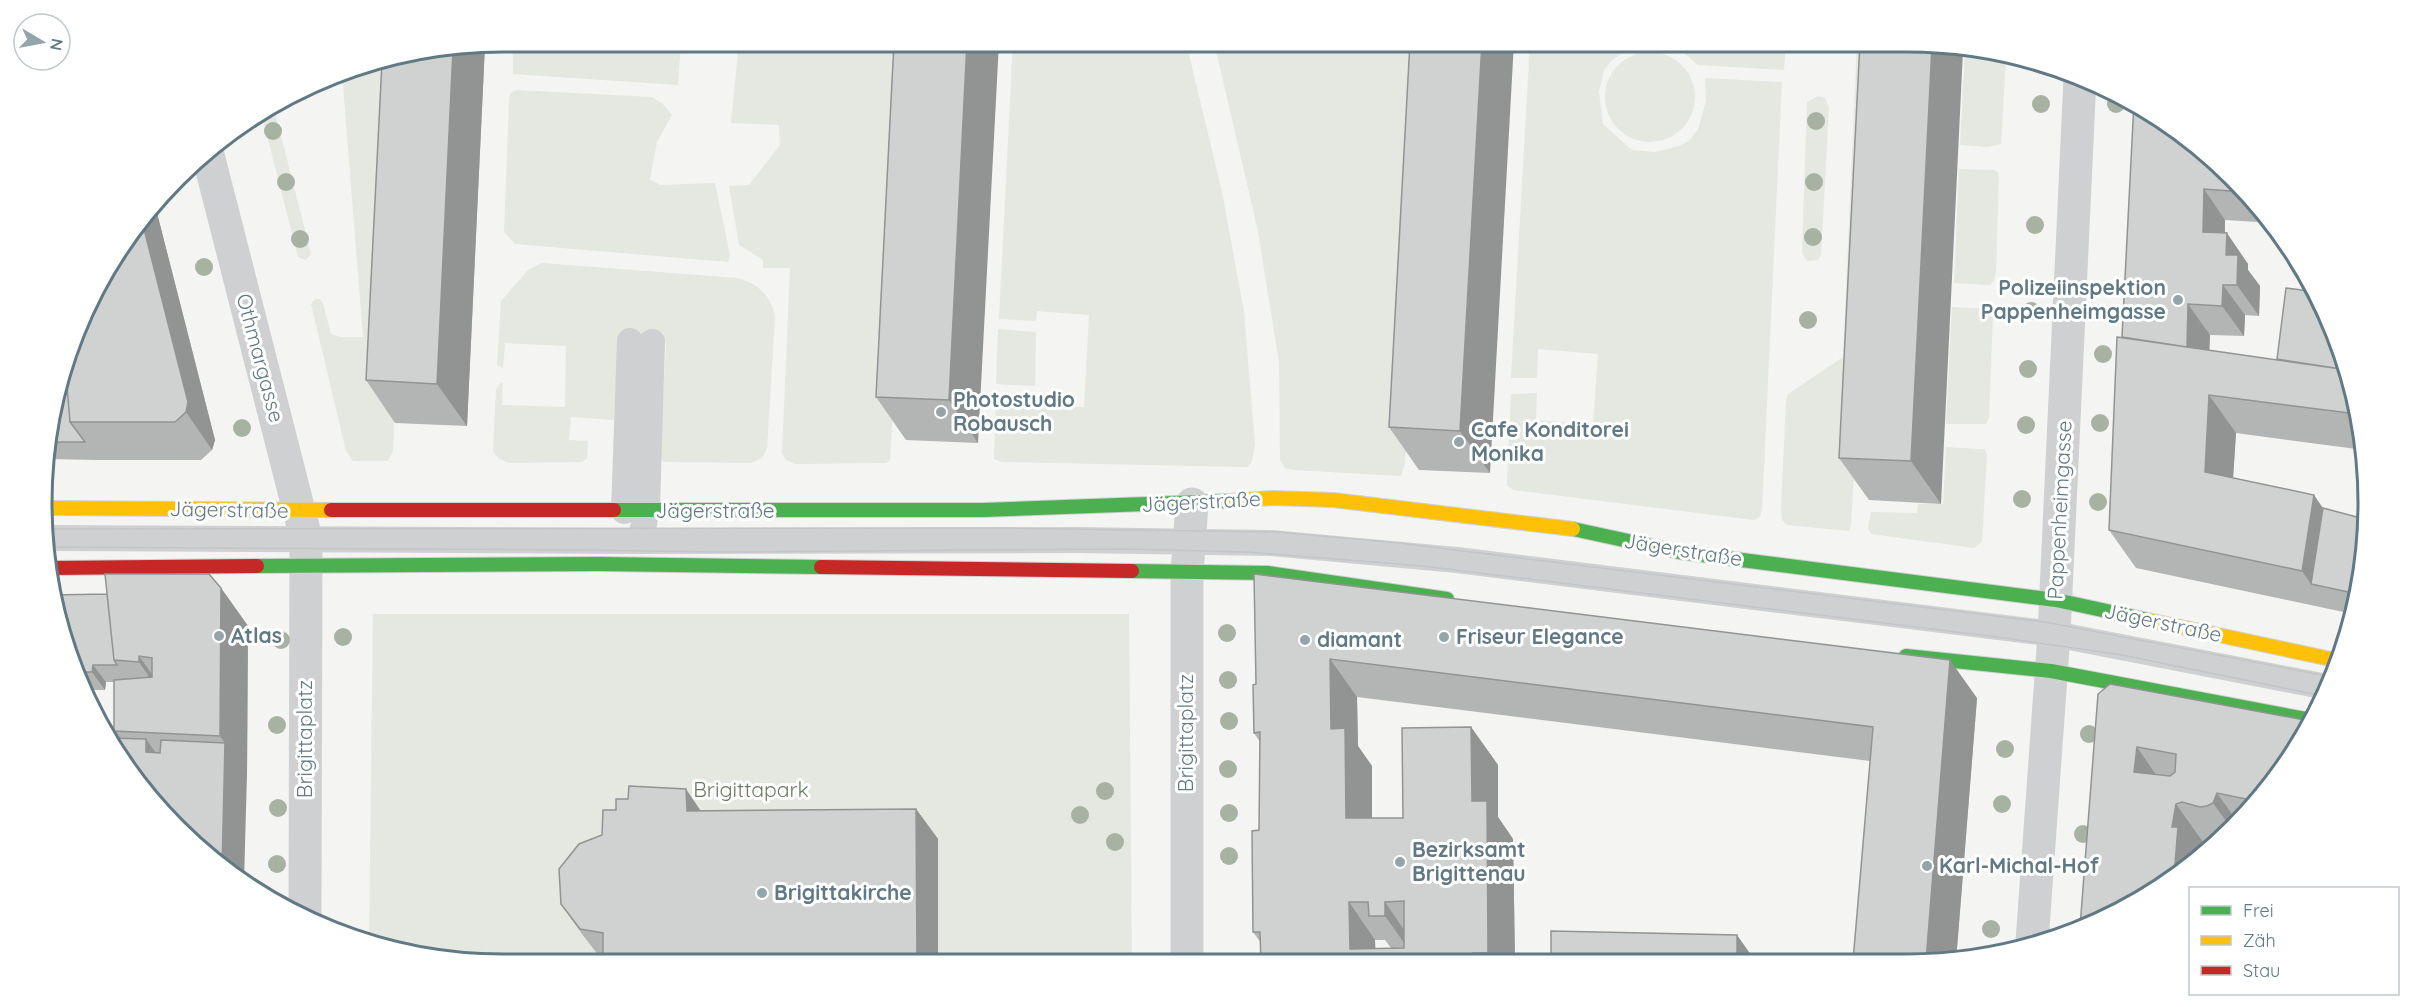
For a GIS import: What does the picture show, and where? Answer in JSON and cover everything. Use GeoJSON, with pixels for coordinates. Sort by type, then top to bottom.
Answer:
{"type":"FeatureCollection","features":[{"type":"Feature","properties":{"kind":"main road","name":"Jägerstraße"},"geometry":{"type":"LineString","coordinates":[[57,567],[304,538],[472,509],[983,510],[1192,504],[1272,498],[1354,502],[1562,526],[1679,552],[2056,600],[2331,659]]}},
{"type":"Feature","properties":{"kind":"main road","name":"Jägerstraße"},"geometry":{"type":"LineString","coordinates":[[52,508],[304,538],[598,564],[896,569],[1046,568],[1186,573],[1268,573],[1457,600]]}},
{"type":"Feature","properties":{"kind":"main road"},"geometry":{"type":"LineString","coordinates":[[1898,655],[2051,671],[2304,719]]}},
{"type":"Feature","properties":{"kind":"street","name":"Pappenheimgasse"},"geometry":{"type":"LineString","coordinates":[[2032,937],[2056,600],[2080,87]]}},
{"type":"Feature","properties":{"kind":"street","name":"Othmargasse"},"geometry":{"type":"LineString","coordinates":[[210,161],[304,538]]}},
{"type":"Feature","properties":{"kind":"street","name":"Brigittaplatz"},"geometry":{"type":"LineString","coordinates":[[1186,954],[1186,573],[1192,504]]}},
{"type":"Feature","properties":{"kind":"street","name":"Brigittaplatz"},"geometry":{"type":"LineString","coordinates":[[304,538],[305,908]]}},
{"type":"Feature","properties":{"kind":"lane"},"geometry":{"type":"LineString","coordinates":[[598,564],[620,555],[636,541],[645,524],[635,511],[641,342]]}},
{"type":"Feature","properties":{"kind":"lane","name":"Jägerstraße"},"geometry":{"type":"LineString","coordinates":[[54,538],[636,541],[1188,540],[1271,543],[1407,554],[2054,634],[2320,686]]}},
{"type":"Feature","properties":{"kind":"green space"},"geometry":{"type":"Polygon","coordinates":[[[513,52],[680,52],[678,85],[513,74],[513,52]]]}},
{"type":"Feature","properties":{"kind":"green space"},"geometry":{"type":"Polygon","coordinates":[[[738,52],[926,52],[896,356],[890,460],[886,463],[795,464],[786,460],[782,453],[790,268],[763,268],[763,260],[739,245],[729,186],[749,185],[780,145],[779,125],[731,123],[738,52]]]}},
{"type":"Feature","properties":{"kind":"green space"},"geometry":{"type":"Polygon","coordinates":[[[1012,52],[1188,52],[1222,192],[1244,312],[1255,444],[1252,461],[1248,467],[1002,462],[994,459],[996,397],[1035,398],[1034,405],[1084,407],[1089,315],[1037,311],[1036,321],[999,319],[1012,52]]]}},
{"type":"Feature","properties":{"kind":"green space"},"geometry":{"type":"Polygon","coordinates":[[[1216,52],[1440,52],[1405,463],[1401,476],[1294,470],[1285,468],[1280,460],[1279,363],[1258,231],[1216,52]]]}},
{"type":"Feature","properties":{"kind":"green space"},"geometry":{"type":"Polygon","coordinates":[[[1529,52],[1624,52],[1611,61],[1604,70],[1599,92],[1603,124],[1632,150],[1655,152],[1689,141],[1698,129],[1706,101],[1705,78],[1782,82],[1760,517],[1754,520],[1513,490],[1507,485],[1511,394],[1537,393],[1536,420],[1593,424],[1598,354],[1538,349],[1537,378],[1511,378],[1529,52]]]}},
{"type":"Feature","properties":{"kind":"green space"},"geometry":{"type":"Polygon","coordinates":[[[1650,52],[1667,56],[1682,65],[1691,80],[1695,97],[1691,114],[1682,129],[1667,138],[1650,142],[1633,138],[1618,129],[1609,114],[1605,97],[1609,80],[1618,65],[1633,56],[1650,52]]]}},
{"type":"Feature","properties":{"kind":"green space"},"geometry":{"type":"Polygon","coordinates":[[[1683,52],[1785,52],[1784,70],[1698,65],[1683,52]]]}},
{"type":"Feature","properties":{"kind":"green space"},"geometry":{"type":"Polygon","coordinates":[[[1857,52],[1890,52],[1856,442],[1851,525],[1849,531],[1787,525],[1782,520],[1781,508],[1788,394],[1843,357],[1857,52]]]}},
{"type":"Feature","properties":{"kind":"green space"},"geometry":{"type":"Polygon","coordinates":[[[1965,56],[2006,64],[2001,144],[1988,147],[1960,145],[1965,56]]]}},
{"type":"Feature","properties":{"kind":"green space"},"geometry":{"type":"Polygon","coordinates":[[[412,62],[393,451],[388,461],[353,461],[346,451],[311,304],[315,299],[320,299],[323,303],[331,334],[340,337],[363,337],[343,82],[412,62]]]}},
{"type":"Feature","properties":{"kind":"green space"},"geometry":{"type":"Polygon","coordinates":[[[516,90],[652,97],[662,103],[672,115],[657,142],[650,179],[660,185],[715,183],[730,255],[728,262],[515,244],[504,232],[509,100],[510,94],[516,90]]]}},
{"type":"Feature","properties":{"kind":"green space"},"geometry":{"type":"Polygon","coordinates":[[[1818,96],[1825,98],[1829,107],[1821,255],[1818,260],[1807,261],[1802,253],[1807,102],[1818,96]]]}},
{"type":"Feature","properties":{"kind":"green space"},"geometry":{"type":"Polygon","coordinates":[[[276,114],[311,254],[306,260],[298,257],[264,122],[276,114]]]}},
{"type":"Feature","properties":{"kind":"green space"},"geometry":{"type":"Polygon","coordinates":[[[1959,169],[1995,170],[1999,174],[1996,273],[1990,285],[1954,283],[1959,169]]]}},
{"type":"Feature","properties":{"kind":"green space"},"geometry":{"type":"Polygon","coordinates":[[[542,263],[737,278],[757,287],[767,297],[775,317],[767,449],[762,458],[751,463],[664,462],[660,459],[666,343],[618,341],[614,420],[571,417],[569,440],[588,441],[587,458],[582,462],[509,463],[499,459],[493,451],[496,390],[499,384],[503,382],[502,405],[565,407],[566,346],[505,343],[503,368],[497,365],[501,301],[528,270],[542,263]]]}},
{"type":"Feature","properties":{"kind":"green space"},"geometry":{"type":"Polygon","coordinates":[[[1952,307],[1990,309],[1993,315],[1989,418],[1986,424],[1946,424],[1952,307]]]}},
{"type":"Feature","properties":{"kind":"green space"},"geometry":{"type":"Polygon","coordinates":[[[998,329],[1036,332],[1035,386],[996,384],[998,329]]]}},
{"type":"Feature","properties":{"kind":"green space"},"geometry":{"type":"Polygon","coordinates":[[[1946,447],[1984,449],[1987,454],[1982,542],[1974,548],[1871,534],[1868,528],[1871,512],[1917,513],[1918,504],[1943,504],[1946,447]]]}},
{"type":"Feature","properties":{"kind":"green space","name":"Brigittapark"},"geometry":{"type":"Polygon","coordinates":[[[373,614],[1129,614],[1132,954],[474,954],[416,946],[369,934],[373,614]]]}},
{"type":"Feature","properties":{"kind":"building"},"geometry":{"type":"Polygon","coordinates":[[[893,52],[966,52],[949,400],[876,397],[893,52]]]}},
{"type":"Feature","properties":{"kind":"building"},"geometry":{"type":"Polygon","coordinates":[[[1409,52],[1481,52],[1460,431],[1389,427],[1409,52]]]}},
{"type":"Feature","properties":{"kind":"building"},"geometry":{"type":"Polygon","coordinates":[[[1859,52],[1932,53],[1911,461],[1839,458],[1859,52]]]}},
{"type":"Feature","properties":{"kind":"building"},"geometry":{"type":"Polygon","coordinates":[[[453,55],[437,384],[366,380],[382,70],[453,55]]]}},
{"type":"Feature","properties":{"kind":"building"},"geometry":{"type":"Polygon","coordinates":[[[2133,113],[2205,164],[2232,191],[2204,189],[2203,232],[2227,233],[2226,255],[2238,255],[2237,285],[2223,285],[2222,306],[2188,304],[2187,347],[2122,337],[2133,113]]]}},
{"type":"Feature","properties":{"kind":"building"},"geometry":{"type":"Polygon","coordinates":[[[145,231],[188,402],[186,412],[175,422],[70,422],[67,390],[76,359],[99,304],[113,278],[145,231]]]}},
{"type":"Feature","properties":{"kind":"building"},"geometry":{"type":"Polygon","coordinates":[[[2286,288],[2305,290],[2324,331],[2338,368],[2277,359],[2286,288]]]}},
{"type":"Feature","properties":{"kind":"building"},"geometry":{"type":"Polygon","coordinates":[[[2117,337],[2338,369],[2349,413],[2209,395],[2205,472],[2314,495],[2302,571],[2109,530],[2117,337]]]}},
{"type":"Feature","properties":{"kind":"building"},"geometry":{"type":"Polygon","coordinates":[[[67,390],[70,422],[85,442],[57,442],[67,390]]]}},
{"type":"Feature","properties":{"kind":"building"},"geometry":{"type":"Polygon","coordinates":[[[2323,508],[2357,517],[2358,513],[2355,562],[2350,592],[2311,584],[2323,508]]]}},
{"type":"Feature","properties":{"kind":"building"},"geometry":{"type":"Polygon","coordinates":[[[105,574],[209,574],[221,588],[220,736],[114,731],[114,680],[152,677],[152,658],[139,656],[139,662],[114,660],[105,574]]]}},
{"type":"Feature","properties":{"kind":"building"},"geometry":{"type":"Polygon","coordinates":[[[1254,574],[1950,660],[1927,954],[1854,954],[1873,727],[1330,659],[1331,729],[1345,728],[1346,818],[1403,818],[1402,728],[1471,727],[1472,801],[1487,801],[1488,953],[1261,954],[1260,932],[1253,932],[1252,831],[1259,830],[1260,732],[1254,733],[1253,685],[1256,684],[1254,574]],[[1404,901],[1385,902],[1385,916],[1369,916],[1368,902],[1349,902],[1350,949],[1404,948],[1404,901]]]}},
{"type":"Feature","properties":{"kind":"building"},"geometry":{"type":"Polygon","coordinates":[[[107,594],[114,660],[117,665],[93,665],[92,672],[85,672],[76,648],[62,595],[107,594]]]}},
{"type":"Feature","properties":{"kind":"building"},"geometry":{"type":"Polygon","coordinates":[[[2110,684],[2303,720],[2282,754],[2248,799],[2217,793],[2213,803],[2207,806],[2200,807],[2182,802],[2176,804],[2172,827],[2178,827],[2175,866],[2133,894],[2081,920],[2098,694],[2110,684]],[[2137,747],[2134,772],[2170,776],[2175,772],[2176,754],[2137,747]]]}},
{"type":"Feature","properties":{"kind":"building"},"geometry":{"type":"Polygon","coordinates":[[[119,738],[146,739],[146,752],[160,753],[161,740],[225,743],[222,856],[206,843],[164,801],[119,738]]]}},
{"type":"Feature","properties":{"kind":"building","name":"Brigittakirche"},"geometry":{"type":"Polygon","coordinates":[[[629,786],[686,789],[687,811],[916,809],[917,954],[603,954],[603,933],[580,929],[561,904],[559,869],[579,844],[602,835],[603,810],[616,810],[616,799],[628,799],[629,786]]]}},
{"type":"Feature","properties":{"kind":"building"},"geometry":{"type":"Polygon","coordinates":[[[1551,931],[1737,935],[1737,954],[1551,954],[1551,931]]]}},
{"type":"Feature","properties":{"kind":"tram line"},"geometry":{"type":"LineString","coordinates":[[53,529],[1004,528],[1277,532],[1398,543],[2045,622],[2324,676]]}},
{"type":"Feature","properties":{"kind":"tram line"},"geometry":{"type":"LineString","coordinates":[[54,547],[717,552],[1126,549],[1247,552],[1422,566],[2005,638],[2122,655],[2316,695]]}},
{"type":"Feature","properties":{"kind":"traffic: fast"},"geometry":{"type":"LineString","coordinates":[[614,510],[983,510],[1229,501]]}},
{"type":"Feature","properties":{"kind":"traffic: fast"},"geometry":{"type":"LineString","coordinates":[[1573,529],[1679,552],[2056,600],[2148,620]]}},
{"type":"Feature","properties":{"kind":"traffic: fast"},"geometry":{"type":"LineString","coordinates":[[257,566],[599,564],[821,567]]}},
{"type":"Feature","properties":{"kind":"traffic: fast"},"geometry":{"type":"LineString","coordinates":[[1132,571],[1268,573],[1447,599]]}},
{"type":"Feature","properties":{"kind":"traffic: fast"},"geometry":{"type":"LineString","coordinates":[[1906,656],[2051,671],[2304,719]]}},
{"type":"Feature","properties":{"kind":"traffic: slow"},"geometry":{"type":"LineString","coordinates":[[1229,501],[1272,498],[1333,500],[1573,529]]}},
{"type":"Feature","properties":{"kind":"traffic: slow"},"geometry":{"type":"LineString","coordinates":[[52,508],[331,510]]}},
{"type":"Feature","properties":{"kind":"traffic: slow"},"geometry":{"type":"LineString","coordinates":[[2148,620],[2331,659]]}},
{"type":"Feature","properties":{"kind":"traffic: jam"},"geometry":{"type":"LineString","coordinates":[[331,510],[614,510]]}},
{"type":"Feature","properties":{"kind":"traffic: jam"},"geometry":{"type":"LineString","coordinates":[[57,568],[257,566]]}},
{"type":"Feature","properties":{"kind":"traffic: jam"},"geometry":{"type":"LineString","coordinates":[[821,567],[1132,571]]}},
{"type":"Feature","properties":{"kind":"place","name":"Polizeiinspektion Pappenheimgasse"},"geometry":{"type":"Point","coordinates":[2178,300]}},
{"type":"Feature","properties":{"kind":"place","name":"Photostudio Robausch"},"geometry":{"type":"Point","coordinates":[941,412]}},
{"type":"Feature","properties":{"kind":"place","name":"Cafe Konditorei Monika"},"geometry":{"type":"Point","coordinates":[1459,442]}},
{"type":"Feature","properties":{"kind":"place","name":"Atlas"},"geometry":{"type":"Point","coordinates":[219,636]}},
{"type":"Feature","properties":{"kind":"place","name":"Friseur Elegance"},"geometry":{"type":"Point","coordinates":[1444,637]}},
{"type":"Feature","properties":{"kind":"place","name":"diamant"},"geometry":{"type":"Point","coordinates":[1305,640]}},
{"type":"Feature","properties":{"kind":"place","name":"Bezirksamt Brigittenau"},"geometry":{"type":"Point","coordinates":[1400,862]}},
{"type":"Feature","properties":{"kind":"place","name":"Karl-Michal-Hof"},"geometry":{"type":"Point","coordinates":[1927,866]}},
{"type":"Feature","properties":{"kind":"place","name":"Brigittakirche"},"geometry":{"type":"Point","coordinates":[762,893]}}]}
